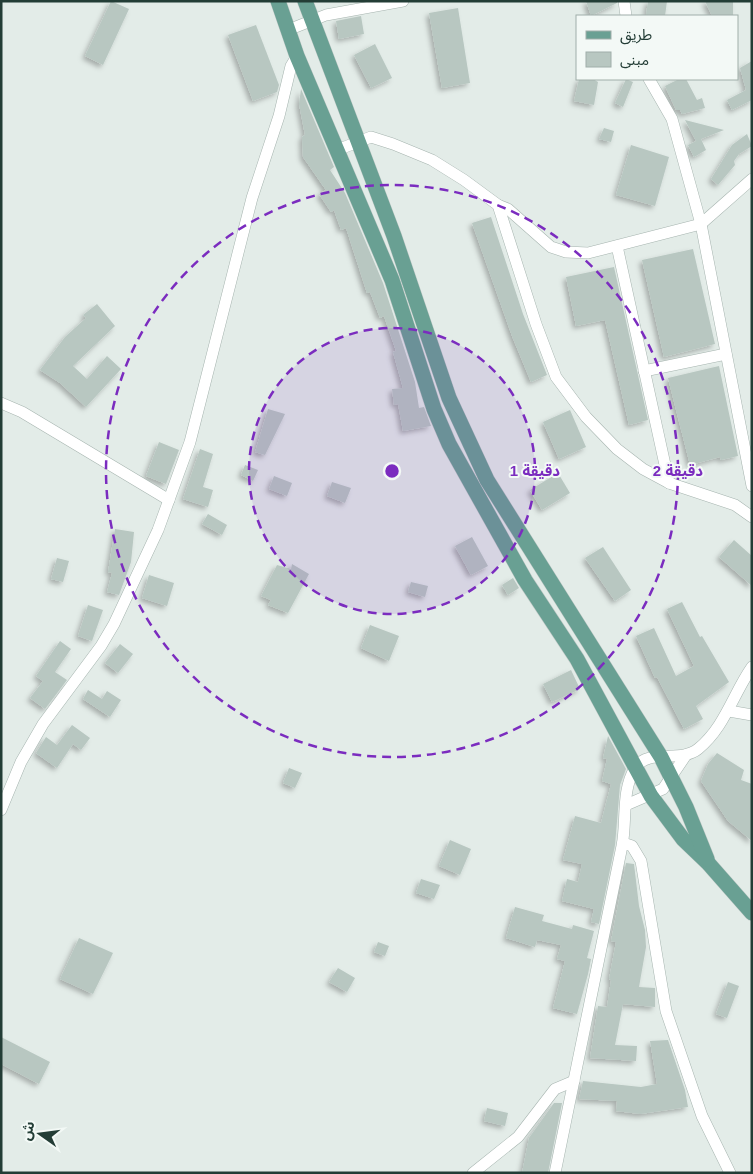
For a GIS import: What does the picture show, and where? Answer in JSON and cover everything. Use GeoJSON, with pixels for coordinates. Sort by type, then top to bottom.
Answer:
{"type":"FeatureCollection","features":[{"type":"Feature","properties":{"kind":"main road"},"geometry":{"type":"LineString","coordinates":[[278,1],[297,56],[392,280],[434,409],[449,444],[524,580],[577,659],[651,796],[683,839],[708,863],[752,913]]}},
{"type":"Feature","properties":{"kind":"main road"},"geometry":{"type":"LineString","coordinates":[[305,1],[311,21],[359,141],[449,398],[464,432],[487,480],[673,778],[708,863]]}},
{"type":"Feature","properties":{"kind":"street"},"geometry":{"type":"LineString","coordinates":[[288,30],[311,21],[350,10],[403,1]]}},
{"type":"Feature","properties":{"kind":"street"},"geometry":{"type":"LineString","coordinates":[[624,1],[626,15]]}},
{"type":"Feature","properties":{"kind":"street"},"geometry":{"type":"LineString","coordinates":[[1,810],[22,762],[43,724],[101,646],[114,624],[158,530],[190,442],[252,198],[279,116],[291,66],[297,56]]}},
{"type":"Feature","properties":{"kind":"street"},"geometry":{"type":"LineString","coordinates":[[650,80],[672,119],[701,224],[752,486]]}},
{"type":"Feature","properties":{"kind":"street"},"geometry":{"type":"LineString","coordinates":[[338,150],[371,137],[432,160],[464,180],[498,206],[508,209],[551,247],[566,252],[588,253],[701,224],[752,179]]}},
{"type":"Feature","properties":{"kind":"street"},"geometry":{"type":"LineString","coordinates":[[498,206],[536,324],[556,377],[586,418],[617,449],[643,468],[669,483],[735,505],[752,517]]}},
{"type":"Feature","properties":{"kind":"street"},"geometry":{"type":"LineString","coordinates":[[617,246],[669,483]]}},
{"type":"Feature","properties":{"kind":"street"},"geometry":{"type":"LineString","coordinates":[[644,371],[726,354]]}},
{"type":"Feature","properties":{"kind":"street"},"geometry":{"type":"LineString","coordinates":[[1,403],[22,412],[169,500]]}},
{"type":"Feature","properties":{"kind":"street"},"geometry":{"type":"LineString","coordinates":[[626,805],[651,796],[663,789],[673,778],[686,756],[697,749],[713,734],[729,710],[752,667]]}},
{"type":"Feature","properties":{"kind":"street"},"geometry":{"type":"LineString","coordinates":[[729,710],[752,715]]}},
{"type":"Feature","properties":{"kind":"street"},"geometry":{"type":"LineString","coordinates":[[555,1173],[623,843],[629,786],[636,767],[647,759],[686,756]]}},
{"type":"Feature","properties":{"kind":"street"},"geometry":{"type":"LineString","coordinates":[[623,843],[632,846],[641,861],[666,1011],[702,1116],[730,1173]]}},
{"type":"Feature","properties":{"kind":"street"},"geometry":{"type":"LineString","coordinates":[[473,1173],[518,1137],[555,1089],[574,1081]]}},
{"type":"Feature","properties":{"kind":"building"},"geometry":{"type":"Polygon","coordinates":[[[111,1],[129,9],[103,65],[85,56],[111,1]]]}},
{"type":"Feature","properties":{"kind":"building"},"geometry":{"type":"Polygon","coordinates":[[[586,1],[617,1],[617,3],[591,15],[586,1]]]}},
{"type":"Feature","properties":{"kind":"building"},"geometry":{"type":"Polygon","coordinates":[[[648,1],[667,1],[665,15],[646,15],[648,1]]]}},
{"type":"Feature","properties":{"kind":"building"},"geometry":{"type":"Polygon","coordinates":[[[705,1],[733,1],[733,15],[712,15],[705,1]]]}},
{"type":"Feature","properties":{"kind":"building"},"geometry":{"type":"Polygon","coordinates":[[[458,8],[470,83],[442,88],[429,13],[458,8]]]}},
{"type":"Feature","properties":{"kind":"building"},"geometry":{"type":"Polygon","coordinates":[[[361,16],[364,34],[339,39],[336,21],[361,16]]]}},
{"type":"Feature","properties":{"kind":"building"},"geometry":{"type":"Polygon","coordinates":[[[256,25],[279,85],[277,92],[253,101],[228,35],[256,25]]]}},
{"type":"Feature","properties":{"kind":"building"},"geometry":{"type":"Polygon","coordinates":[[[375,44],[392,78],[371,88],[354,55],[375,44]]]}},
{"type":"Feature","properties":{"kind":"building"},"geometry":{"type":"Polygon","coordinates":[[[752,61],[752,100],[732,110],[727,100],[746,90],[740,68],[752,61]]]}},
{"type":"Feature","properties":{"kind":"building"},"geometry":{"type":"Polygon","coordinates":[[[579,80],[595,80],[598,82],[594,105],[574,101],[579,80]]]}},
{"type":"Feature","properties":{"kind":"building"},"geometry":{"type":"Polygon","coordinates":[[[626,80],[633,82],[623,107],[615,103],[626,80]]]}},
{"type":"Feature","properties":{"kind":"building"},"geometry":{"type":"Polygon","coordinates":[[[677,80],[687,80],[697,100],[702,98],[705,108],[682,114],[680,110],[676,110],[665,86],[677,80]]]}},
{"type":"Feature","properties":{"kind":"building"},"geometry":{"type":"Polygon","coordinates":[[[301,89],[334,167],[330,170],[345,193],[383,283],[415,382],[419,408],[424,407],[431,426],[403,431],[398,404],[394,405],[392,389],[403,388],[393,352],[396,351],[384,316],[380,318],[370,292],[367,293],[346,228],[341,230],[334,210],[331,212],[319,194],[326,190],[303,157],[302,137],[305,135],[299,104],[301,89]]]}},
{"type":"Feature","properties":{"kind":"building"},"geometry":{"type":"Polygon","coordinates":[[[685,120],[724,130],[701,139],[706,150],[694,157],[688,145],[696,141],[685,120]]]}},
{"type":"Feature","properties":{"kind":"building"},"geometry":{"type":"Polygon","coordinates":[[[604,128],[614,131],[611,142],[599,139],[604,128]]]}},
{"type":"Feature","properties":{"kind":"building"},"geometry":{"type":"Polygon","coordinates":[[[747,134],[752,146],[739,154],[734,161],[735,165],[718,185],[711,179],[732,145],[747,134]]]}},
{"type":"Feature","properties":{"kind":"building"},"geometry":{"type":"Polygon","coordinates":[[[631,145],[669,157],[655,206],[616,195],[631,145]]]}},
{"type":"Feature","properties":{"kind":"building"},"geometry":{"type":"Polygon","coordinates":[[[491,217],[523,314],[547,375],[531,382],[512,336],[472,223],[491,217]]]}},
{"type":"Feature","properties":{"kind":"building"},"geometry":{"type":"Polygon","coordinates":[[[693,249],[715,344],[664,357],[642,260],[693,249]]]}},
{"type":"Feature","properties":{"kind":"building"},"geometry":{"type":"Polygon","coordinates":[[[614,267],[648,420],[629,425],[605,320],[576,326],[566,277],[614,267]]]}},
{"type":"Feature","properties":{"kind":"building"},"geometry":{"type":"Polygon","coordinates":[[[97,304],[115,326],[73,366],[87,379],[107,356],[121,369],[86,407],[60,383],[40,370],[65,337],[86,318],[83,315],[97,304]]]}},
{"type":"Feature","properties":{"kind":"building"},"geometry":{"type":"Polygon","coordinates":[[[719,366],[738,456],[721,460],[720,457],[690,465],[668,378],[719,366]]]}},
{"type":"Feature","properties":{"kind":"building"},"geometry":{"type":"Polygon","coordinates":[[[268,409],[285,414],[265,455],[255,452],[268,409]]]}},
{"type":"Feature","properties":{"kind":"building"},"geometry":{"type":"Polygon","coordinates":[[[570,410],[586,447],[559,459],[543,422],[570,410]]]}},
{"type":"Feature","properties":{"kind":"building"},"geometry":{"type":"Polygon","coordinates":[[[159,442],[179,450],[166,484],[146,476],[159,442]]]}},
{"type":"Feature","properties":{"kind":"building"},"geometry":{"type":"Polygon","coordinates":[[[200,449],[213,454],[203,487],[213,490],[208,507],[183,499],[200,449]]]}},
{"type":"Feature","properties":{"kind":"building"},"geometry":{"type":"Polygon","coordinates":[[[245,465],[258,470],[253,481],[241,475],[245,465]]]}},
{"type":"Feature","properties":{"kind":"building"},"geometry":{"type":"Polygon","coordinates":[[[558,473],[570,493],[542,510],[530,490],[558,473]]]}},
{"type":"Feature","properties":{"kind":"building"},"geometry":{"type":"Polygon","coordinates":[[[274,476],[292,483],[287,496],[269,489],[274,476]]]}},
{"type":"Feature","properties":{"kind":"building"},"geometry":{"type":"Polygon","coordinates":[[[332,482],[351,488],[345,503],[327,496],[332,482]]]}},
{"type":"Feature","properties":{"kind":"building"},"geometry":{"type":"Polygon","coordinates":[[[208,514],[227,525],[222,535],[202,524],[208,514]]]}},
{"type":"Feature","properties":{"kind":"building"},"geometry":{"type":"Polygon","coordinates":[[[115,529],[134,532],[131,562],[119,595],[107,592],[112,573],[108,572],[115,529]]]}},
{"type":"Feature","properties":{"kind":"building"},"geometry":{"type":"Polygon","coordinates":[[[472,537],[488,566],[471,575],[455,546],[472,537]]]}},
{"type":"Feature","properties":{"kind":"building"},"geometry":{"type":"Polygon","coordinates":[[[734,540],[752,556],[752,586],[719,557],[734,540]]]}},
{"type":"Feature","properties":{"kind":"building"},"geometry":{"type":"Polygon","coordinates":[[[603,547],[631,590],[615,601],[585,558],[603,547]]]}},
{"type":"Feature","properties":{"kind":"building"},"geometry":{"type":"Polygon","coordinates":[[[57,558],[69,561],[63,582],[51,579],[57,558]]]}},
{"type":"Feature","properties":{"kind":"building"},"geometry":{"type":"Polygon","coordinates":[[[292,564],[309,574],[288,613],[268,605],[271,600],[261,596],[277,565],[291,569],[292,564]]]}},
{"type":"Feature","properties":{"kind":"building"},"geometry":{"type":"Polygon","coordinates":[[[149,575],[174,583],[167,606],[142,598],[149,575]]]}},
{"type":"Feature","properties":{"kind":"building"},"geometry":{"type":"Polygon","coordinates":[[[513,578],[519,588],[508,595],[502,585],[513,578]]]}},
{"type":"Feature","properties":{"kind":"building"},"geometry":{"type":"Polygon","coordinates":[[[411,582],[428,586],[425,597],[408,592],[411,582]]]}},
{"type":"Feature","properties":{"kind":"building"},"geometry":{"type":"Polygon","coordinates":[[[682,602],[700,637],[702,636],[729,682],[696,706],[703,719],[684,729],[657,677],[655,678],[636,636],[654,628],[676,676],[694,666],[667,609],[682,602]]]}},
{"type":"Feature","properties":{"kind":"building"},"geometry":{"type":"Polygon","coordinates":[[[88,605],[103,610],[92,641],[78,636],[88,605]]]}},
{"type":"Feature","properties":{"kind":"building"},"geometry":{"type":"Polygon","coordinates":[[[370,625],[399,636],[389,661],[361,648],[370,625]]]}},
{"type":"Feature","properties":{"kind":"building"},"geometry":{"type":"Polygon","coordinates":[[[60,641],[71,649],[55,672],[67,680],[45,709],[30,698],[43,681],[36,676],[60,641]]]}},
{"type":"Feature","properties":{"kind":"building"},"geometry":{"type":"Polygon","coordinates":[[[120,644],[133,654],[118,673],[105,663],[120,644]]]}},
{"type":"Feature","properties":{"kind":"building"},"geometry":{"type":"Polygon","coordinates":[[[571,670],[580,689],[552,702],[543,684],[571,670]]]}},
{"type":"Feature","properties":{"kind":"building"},"geometry":{"type":"Polygon","coordinates":[[[88,690],[102,699],[107,691],[121,700],[110,717],[83,699],[88,690]]]}},
{"type":"Feature","properties":{"kind":"building"},"geometry":{"type":"Polygon","coordinates":[[[72,725],[90,738],[81,750],[73,744],[57,768],[36,753],[46,737],[57,745],[72,725]]]}},
{"type":"Feature","properties":{"kind":"building"},"geometry":{"type":"Polygon","coordinates":[[[608,736],[626,769],[620,785],[615,845],[599,924],[591,922],[594,909],[562,901],[567,879],[578,882],[582,864],[563,860],[575,816],[601,823],[611,784],[602,781],[607,759],[603,758],[608,736]]]}},
{"type":"Feature","properties":{"kind":"building"},"geometry":{"type":"Polygon","coordinates":[[[717,753],[744,770],[741,780],[752,784],[752,841],[728,821],[701,781],[708,764],[717,753]]]}},
{"type":"Feature","properties":{"kind":"building"},"geometry":{"type":"Polygon","coordinates":[[[289,768],[302,773],[295,788],[283,783],[289,768]]]}},
{"type":"Feature","properties":{"kind":"building"},"geometry":{"type":"Polygon","coordinates":[[[450,840],[471,849],[460,875],[439,866],[450,840]]]}},
{"type":"Feature","properties":{"kind":"building"},"geometry":{"type":"Polygon","coordinates":[[[626,863],[634,864],[639,906],[645,930],[646,947],[639,987],[655,988],[655,1007],[623,1004],[615,1045],[637,1046],[636,1061],[590,1058],[598,1006],[607,1007],[611,980],[609,979],[616,942],[611,941],[626,863]]]}},
{"type":"Feature","properties":{"kind":"building"},"geometry":{"type":"Polygon","coordinates":[[[421,879],[440,885],[434,899],[416,893],[421,879]]]}},
{"type":"Feature","properties":{"kind":"building"},"geometry":{"type":"Polygon","coordinates":[[[515,907],[544,915],[542,921],[572,929],[573,925],[594,931],[587,958],[591,959],[588,974],[577,1014],[553,1008],[565,961],[557,959],[561,945],[537,940],[535,947],[506,938],[515,907]]]}},
{"type":"Feature","properties":{"kind":"building"},"geometry":{"type":"Polygon","coordinates":[[[79,938],[113,953],[93,994],[60,979],[79,938]]]}},
{"type":"Feature","properties":{"kind":"building"},"geometry":{"type":"Polygon","coordinates":[[[378,942],[389,946],[385,956],[374,952],[378,942]]]}},
{"type":"Feature","properties":{"kind":"building"},"geometry":{"type":"Polygon","coordinates":[[[338,968],[355,978],[347,992],[329,982],[338,968]]]}},
{"type":"Feature","properties":{"kind":"building"},"geometry":{"type":"Polygon","coordinates":[[[728,982],[739,986],[727,1018],[716,1014],[728,982]]]}},
{"type":"Feature","properties":{"kind":"building"},"geometry":{"type":"Polygon","coordinates":[[[1,1037],[50,1062],[39,1084],[1,1064],[1,1037]]]}},
{"type":"Feature","properties":{"kind":"building"},"geometry":{"type":"Polygon","coordinates":[[[668,1040],[685,1090],[688,1107],[640,1114],[616,1111],[617,1101],[579,1099],[583,1081],[641,1087],[657,1084],[650,1041],[668,1040]]]}},
{"type":"Feature","properties":{"kind":"building"},"geometry":{"type":"Polygon","coordinates":[[[554,1103],[562,1103],[548,1173],[522,1173],[529,1138],[554,1103]]]}},
{"type":"Feature","properties":{"kind":"building"},"geometry":{"type":"Polygon","coordinates":[[[487,1108],[508,1113],[505,1126],[484,1121],[487,1108]]]}}]}
